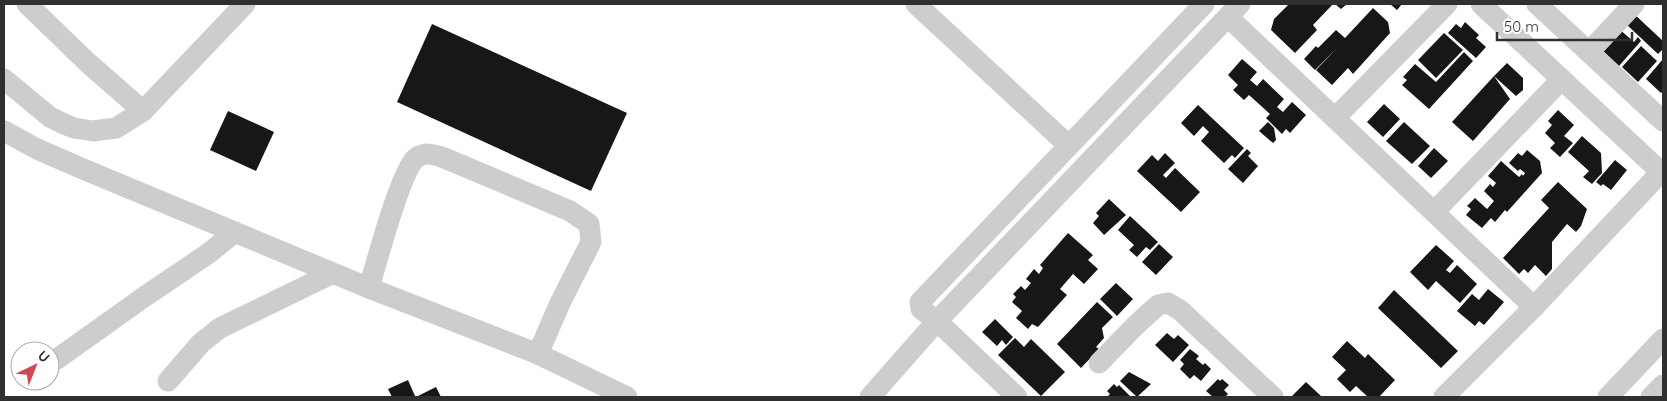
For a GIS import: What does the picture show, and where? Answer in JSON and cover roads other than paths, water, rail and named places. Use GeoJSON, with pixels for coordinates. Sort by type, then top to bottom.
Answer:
{"type":"FeatureCollection","features":[{"type":"Feature","properties":{"kind":"street"},"geometry":{"type":"LineString","coordinates":[[27,4],[87,62],[138,107]]}},
{"type":"Feature","properties":{"kind":"street"},"geometry":{"type":"LineString","coordinates":[[138,107],[224,4]]}},
{"type":"Feature","properties":{"kind":"street"},"geometry":{"type":"LineString","coordinates":[[4,79],[50,117],[64,124],[74,128],[93,130],[116,128],[245,4]]}},
{"type":"Feature","properties":{"kind":"street"},"geometry":{"type":"LineString","coordinates":[[916,4],[1068,145]]}},
{"type":"Feature","properties":{"kind":"street"},"geometry":{"type":"LineString","coordinates":[[1017,397],[922,309],[920,305],[921,300],[1204,4]]}},
{"type":"Feature","properties":{"kind":"street"},"geometry":{"type":"LineString","coordinates":[[1335,118],[1447,4]]}},
{"type":"Feature","properties":{"kind":"street"},"geometry":{"type":"LineString","coordinates":[[1444,397],[1534,307],[1662,171],[1481,4]]}},
{"type":"Feature","properties":{"kind":"street"},"geometry":{"type":"LineString","coordinates":[[1537,4],[1663,121]]}},
{"type":"Feature","properties":{"kind":"street"},"geometry":{"type":"LineString","coordinates":[[1589,52],[1634,4]]}},
{"type":"Feature","properties":{"kind":"street"},"geometry":{"type":"LineString","coordinates":[[870,397],[937,321],[1234,10],[1335,118],[1534,307]]}},
{"type":"Feature","properties":{"kind":"street"},"geometry":{"type":"LineString","coordinates":[[1434,212],[1562,79]]}},
{"type":"Feature","properties":{"kind":"street"},"geometry":{"type":"LineString","coordinates":[[4,131],[37,149],[369,288],[538,354],[627,397]]}},
{"type":"Feature","properties":{"kind":"street"},"geometry":{"type":"LineString","coordinates":[[369,288],[403,177],[415,159],[428,153],[442,157],[570,211],[589,224],[590,242],[560,303],[538,354]]}},
{"type":"Feature","properties":{"kind":"street"},"geometry":{"type":"LineString","coordinates":[[60,357],[209,253],[235,232]]}},
{"type":"Feature","properties":{"kind":"street"},"geometry":{"type":"LineString","coordinates":[[168,381],[200,343],[220,328],[334,273]]}},
{"type":"Feature","properties":{"kind":"street"},"geometry":{"type":"LineString","coordinates":[[1098,363],[1158,305],[1168,303],[1180,310],[1273,397]]}},
{"type":"Feature","properties":{"kind":"street"},"geometry":{"type":"LineString","coordinates":[[1608,397],[1663,339]]}},
{"type":"Feature","properties":{"kind":"street"},"geometry":{"type":"LineString","coordinates":[[1651,397],[1663,385]]}}]}
